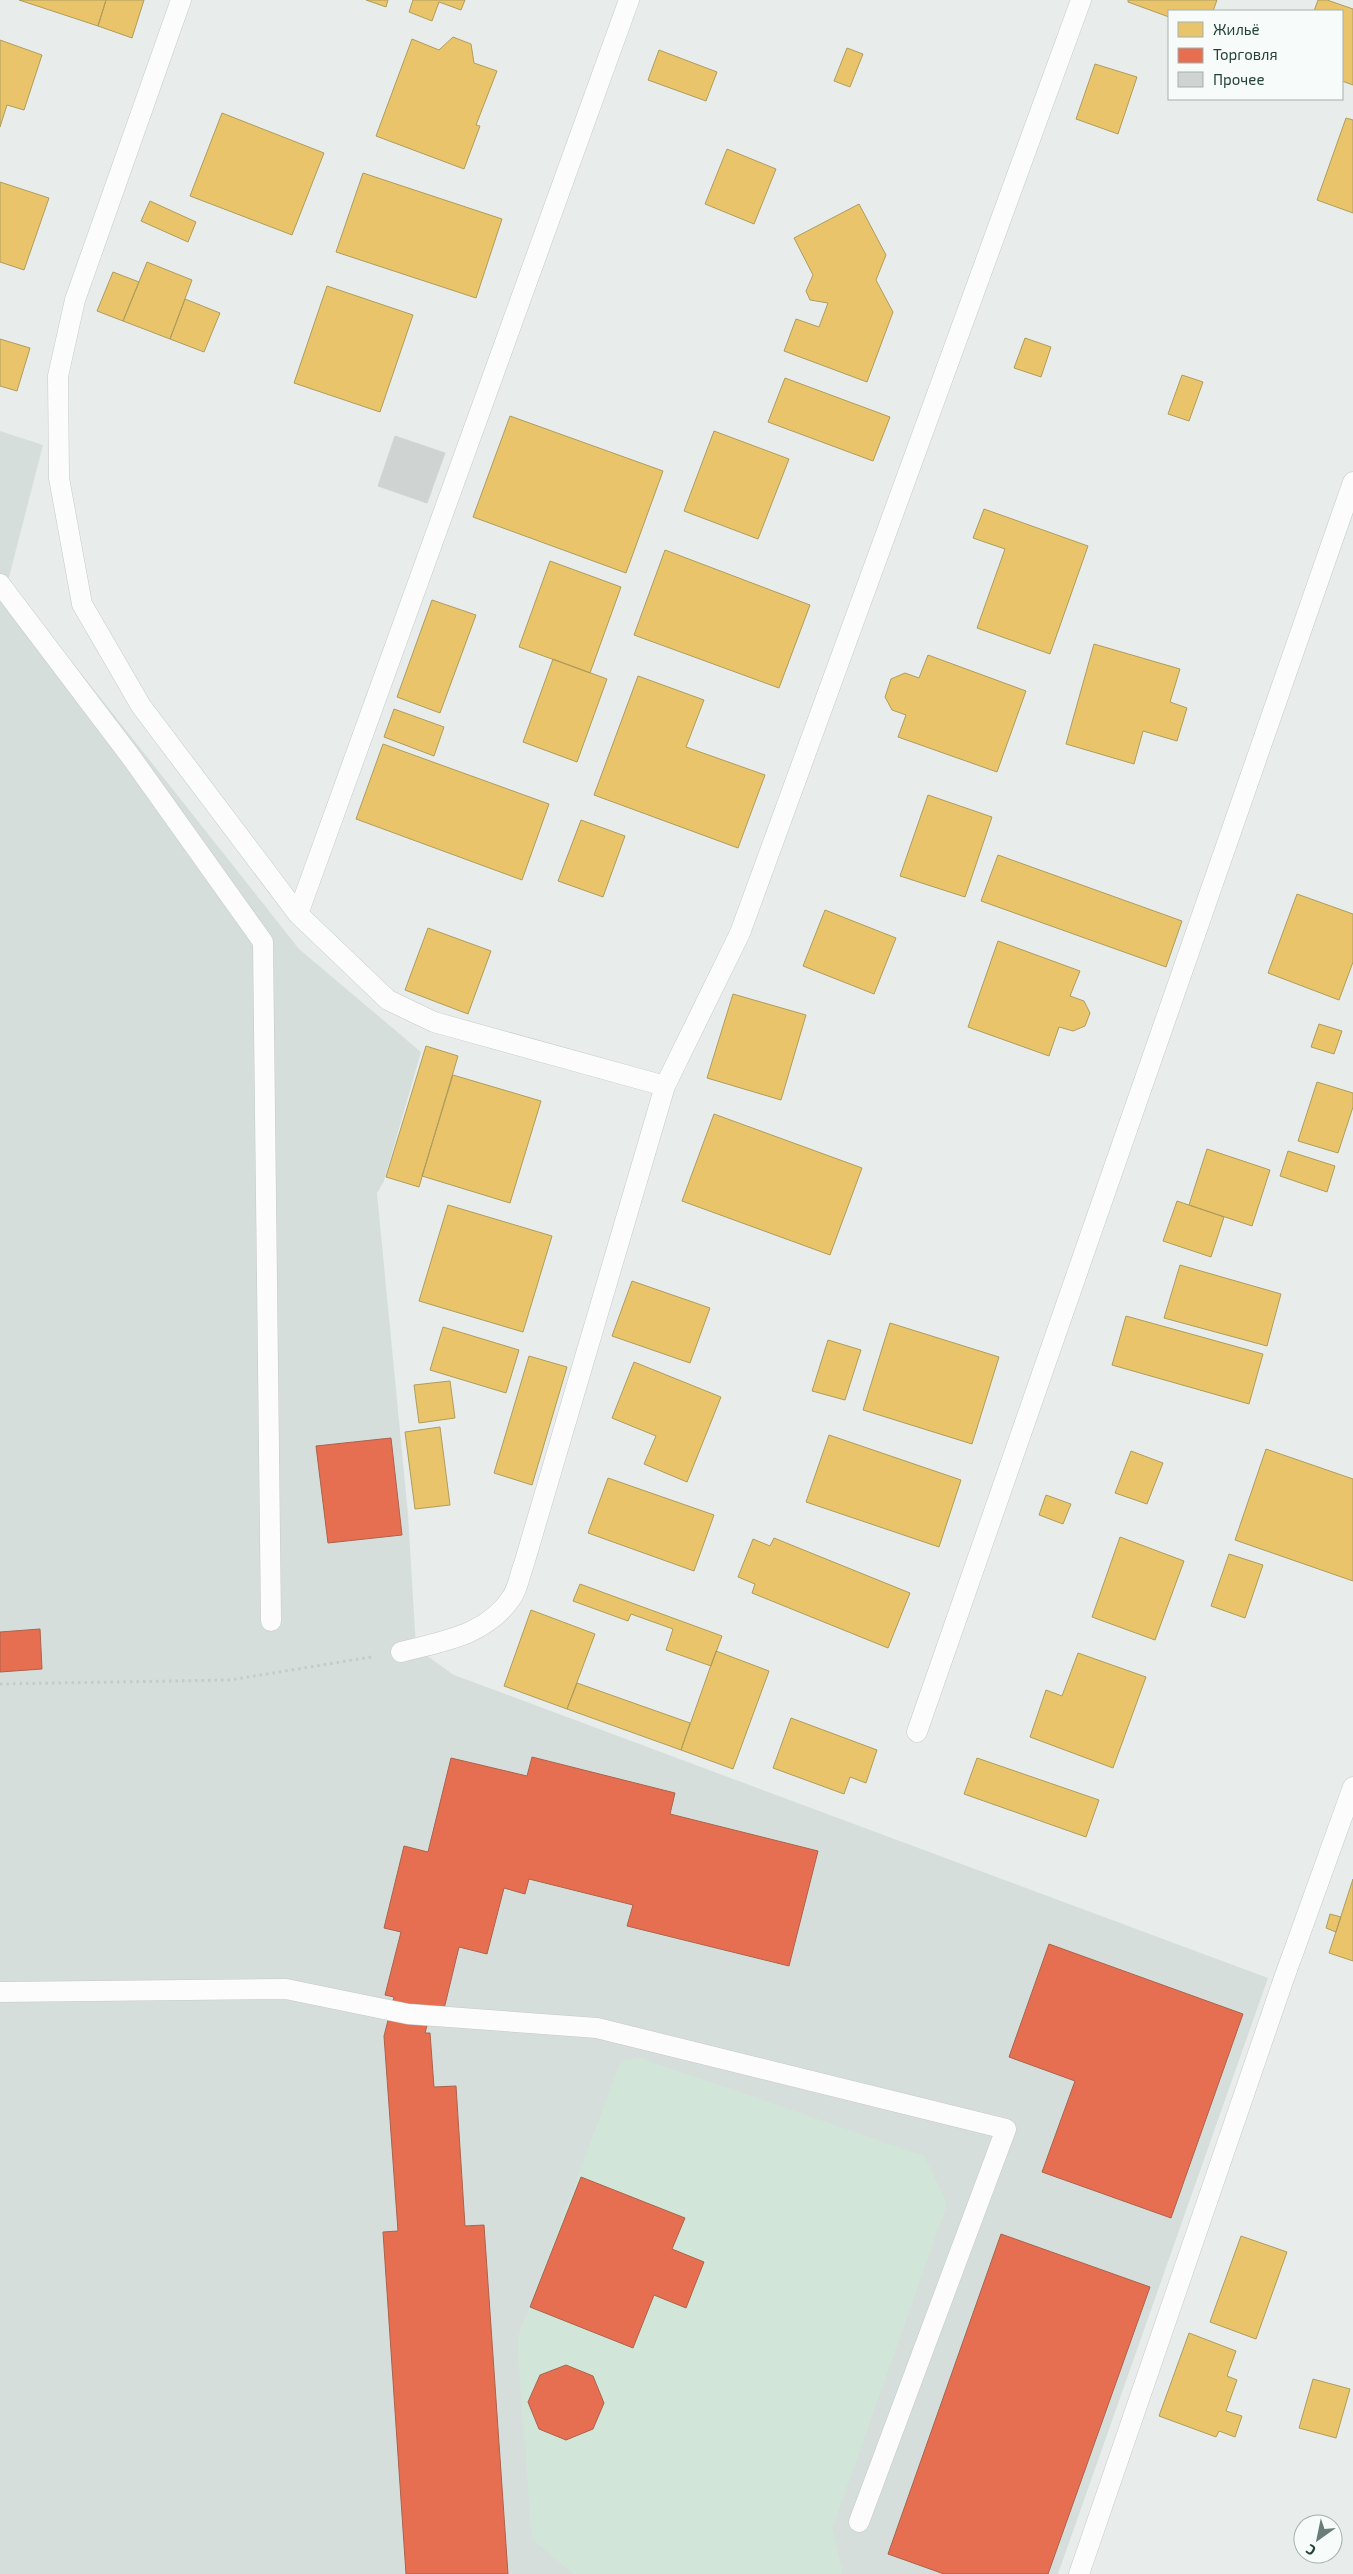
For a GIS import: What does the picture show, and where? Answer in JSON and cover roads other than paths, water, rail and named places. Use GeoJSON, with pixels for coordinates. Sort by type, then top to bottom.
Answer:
{"type":"FeatureCollection","features":[{"type":"Feature","properties":{"kind":"lane"},"geometry":{"type":"LineString","coordinates":[[181,0],[75,300],[58,376],[59,478],[82,604],[141,706],[298,914],[388,1000],[434,1022],[665,1086]]}},
{"type":"Feature","properties":{"kind":"lane"},"geometry":{"type":"LineString","coordinates":[[298,914],[628,0]]}},
{"type":"Feature","properties":{"kind":"lane"},"geometry":{"type":"LineString","coordinates":[[401,1652],[452,1639],[488,1624],[512,1596],[524,1564],[665,1086],[740,933],[1080,0]]}},
{"type":"Feature","properties":{"kind":"lane"},"geometry":{"type":"LineString","coordinates":[[917,1732],[1353,482]]}},
{"type":"Feature","properties":{"kind":"lane"},"geometry":{"type":"LineString","coordinates":[[0,584],[131,757],[263,942],[271,1621]]}},
{"type":"Feature","properties":{"kind":"lane"},"geometry":{"type":"LineString","coordinates":[[1079,2574],[1353,1787]]}},
{"type":"Feature","properties":{"kind":"lane"},"geometry":{"type":"LineString","coordinates":[[0,1992],[286,1989],[408,2014],[597,2028],[1006,2130],[859,2522]]}}]}
